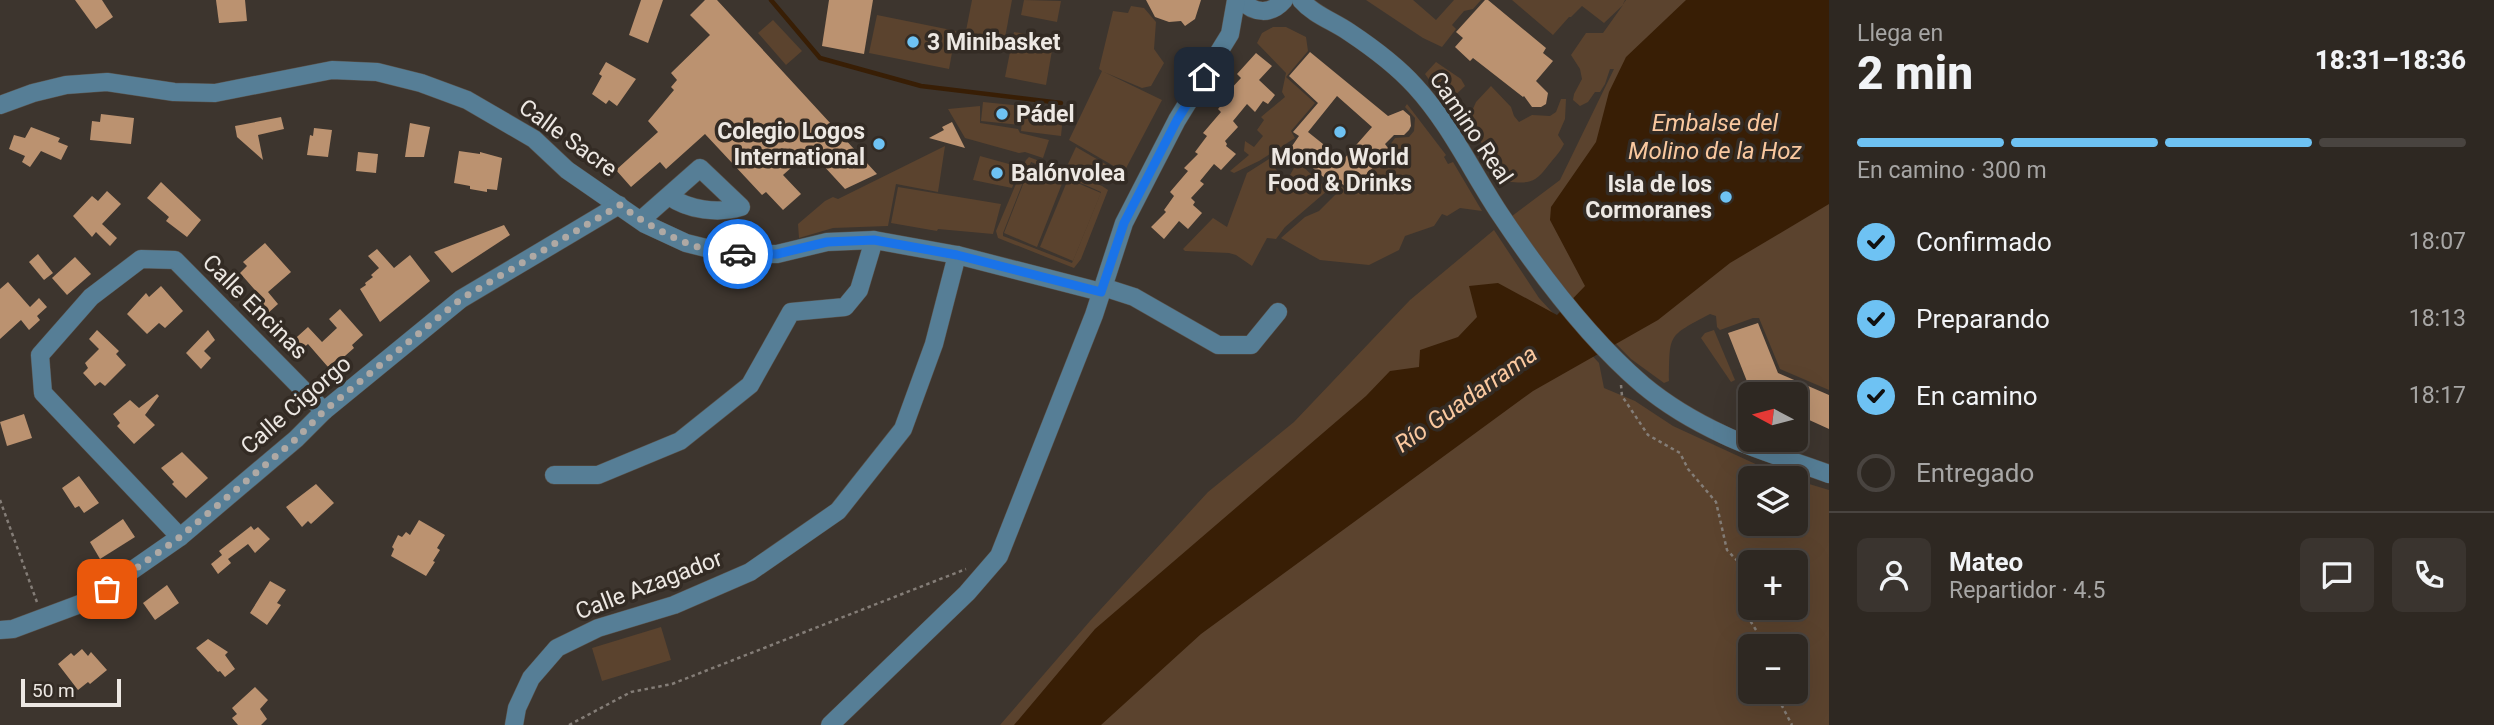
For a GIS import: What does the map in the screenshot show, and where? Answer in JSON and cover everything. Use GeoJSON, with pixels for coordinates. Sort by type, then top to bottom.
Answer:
{"type":"FeatureCollection","features":[{"type":"Feature","properties":{"kind":"street"},"geometry":{"type":"LineString","coordinates":[[830,725],[967,593],[999,556],[1056,414],[1124,223],[1177,120],[1230,34],[1238,0],[1247,6],[1275,6]]}},
{"type":"Feature","properties":{"kind":"street","name":"Camino Real"},"geometry":{"type":"LineString","coordinates":[[1275,6],[1306,5],[1388,60],[1416,87],[1451,134],[1537,270],[1618,362],[1645,387],[1674,408],[1726,436],[1829,474]]}},
{"type":"Feature","properties":{"kind":"street"},"geometry":{"type":"LineString","coordinates":[[1230,34],[1275,6]]}},
{"type":"Feature","properties":{"kind":"street","name":"Calle Sacre"},"geometry":{"type":"LineString","coordinates":[[0,106],[33,93],[66,85],[107,82],[174,92],[215,93],[332,70],[377,72],[421,83],[467,100],[534,139],[567,170],[641,220],[686,243],[730,254],[777,254],[827,242],[874,240],[957,255],[1134,297],[1217,345],[1251,345],[1278,312]]}},
{"type":"Feature","properties":{"kind":"street"},"geometry":{"type":"LineString","coordinates":[[641,220],[669,196]]}},
{"type":"Feature","properties":{"kind":"street","name":"Calle Cigorgo"},"geometry":{"type":"LineString","coordinates":[[0,630],[13,629],[88,601],[180,537],[296,439],[324,411],[461,299],[620,205]]}},
{"type":"Feature","properties":{"kind":"street"},"geometry":{"type":"LineString","coordinates":[[554,475],[598,474],[680,441],[750,386],[791,312],[845,307],[859,290],[874,240]]}},
{"type":"Feature","properties":{"kind":"street","name":"Calle Azagador"},"geometry":{"type":"LineString","coordinates":[[514,725],[517,708],[530,678],[557,648],[598,628],[674,606],[750,572],[838,511],[903,429],[934,344],[957,255]]}},
{"type":"Feature","properties":{"kind":"street","name":"Calle Encinas"},"geometry":{"type":"LineString","coordinates":[[180,537],[43,393],[40,355],[91,297],[141,259],[175,260],[324,411]]}},
{"type":"Feature","properties":{"kind":"path"},"geometry":{"type":"LineString","coordinates":[[1618,362],[1622,396],[1648,435],[1680,453],[1688,469],[1716,502],[1727,550],[1738,562]]}},
{"type":"Feature","properties":{"kind":"path"},"geometry":{"type":"LineString","coordinates":[[0,500],[43,618]]}},
{"type":"Feature","properties":{"kind":"path"},"geometry":{"type":"LineString","coordinates":[[569,725],[631,692],[673,684],[974,566]]}},
{"type":"Feature","properties":{"kind":"path"},"geometry":{"type":"LineString","coordinates":[[1781,704],[1792,725]]}},
{"type":"Feature","properties":{"kind":"shaded area"},"geometry":{"type":"Polygon","coordinates":[[[972,0],[1012,0],[1004,43],[965,36],[972,0]]]}},
{"type":"Feature","properties":{"kind":"shaded area"},"geometry":{"type":"Polygon","coordinates":[[[1024,0],[1061,1],[1057,22],[1021,15],[1024,0]]]}},
{"type":"Feature","properties":{"kind":"shaded area"},"geometry":{"type":"Polygon","coordinates":[[[1366,0],[1413,0],[1436,20],[1454,0],[1481,0],[1473,9],[1464,11],[1452,25],[1456,29],[1442,47],[1423,38],[1366,0]]]}},
{"type":"Feature","properties":{"kind":"shaded area"},"geometry":{"type":"Polygon","coordinates":[[[1512,0],[1625,0],[1623,4],[1626,0],[1829,0],[1829,390],[1780,369],[1759,318],[1720,330],[1716,316],[1710,314],[1686,327],[1674,338],[1671,345],[1669,381],[1664,383],[1631,359],[1541,265],[1512,216],[1560,180],[1614,69],[1610,69],[1600,92],[1595,92],[1588,102],[1580,106],[1573,100],[1582,79],[1580,69],[1571,55],[1586,33],[1603,33],[1623,5],[1604,23],[1582,6],[1553,35],[1512,0]]]}},
{"type":"Feature","properties":{"kind":"shaded area"},"geometry":{"type":"Polygon","coordinates":[[[1131,6],[1144,8],[1156,22],[1154,49],[1164,63],[1151,86],[1142,88],[1104,72],[1162,100],[1124,172],[1069,140],[1102,71],[1099,69],[1113,11],[1128,13],[1131,6]]]}},
{"type":"Feature","properties":{"kind":"shaded area","name":"3 Minibasket"},"geometry":{"type":"Polygon","coordinates":[[[877,15],[956,31],[949,69],[869,53],[877,15]]]}},
{"type":"Feature","properties":{"kind":"shaded area"},"geometry":{"type":"Polygon","coordinates":[[[773,20],[802,51],[786,65],[758,33],[773,20]]]}},
{"type":"Feature","properties":{"kind":"shaded area"},"geometry":{"type":"Polygon","coordinates":[[[1273,27],[1286,27],[1306,37],[1308,51],[1286,77],[1315,103],[1291,131],[1295,138],[1234,173],[1230,171],[1249,155],[1244,151],[1245,141],[1254,147],[1263,136],[1257,130],[1264,120],[1261,117],[1285,97],[1282,92],[1286,73],[1257,43],[1262,33],[1273,27]]]}},
{"type":"Feature","properties":{"kind":"shaded area"},"geometry":{"type":"Polygon","coordinates":[[[1014,32],[1054,39],[1046,85],[1005,77],[1014,32]]]}},
{"type":"Feature","properties":{"kind":"shaded area"},"geometry":{"type":"Polygon","coordinates":[[[1436,62],[1461,79],[1465,86],[1450,100],[1442,98],[1425,74],[1436,62]]]}},
{"type":"Feature","properties":{"kind":"shaded area"},"geometry":{"type":"Polygon","coordinates":[[[1491,86],[1511,107],[1519,122],[1532,115],[1550,116],[1556,112],[1561,99],[1566,99],[1565,119],[1558,135],[1564,144],[1542,173],[1530,181],[1508,182],[1468,120],[1476,102],[1491,86]]]}},
{"type":"Feature","properties":{"kind":"shaded area","name":"Pádel"},"geometry":{"type":"Polygon","coordinates":[[[983,102],[1023,106],[1021,125],[981,121],[983,102]]]}},
{"type":"Feature","properties":{"kind":"shaded area"},"geometry":{"type":"Polygon","coordinates":[[[1407,104],[1446,155],[1444,157],[1448,164],[1453,162],[1482,211],[1460,208],[1447,216],[1442,214],[1434,226],[1405,236],[1399,250],[1369,265],[1320,260],[1281,238],[1305,217],[1319,211],[1341,186],[1345,189],[1357,178],[1361,182],[1370,173],[1370,168],[1374,168],[1392,148],[1390,145],[1395,138],[1409,137],[1414,131],[1415,118],[1405,107],[1407,104]]]}},
{"type":"Feature","properties":{"kind":"shaded area"},"geometry":{"type":"Polygon","coordinates":[[[980,106],[980,123],[1018,129],[1020,133],[1049,140],[1043,158],[965,138],[948,109],[980,106]]]}},
{"type":"Feature","properties":{"kind":"shaded area"},"geometry":{"type":"Polygon","coordinates":[[[1023,111],[1063,116],[1061,136],[1021,131],[1023,111]]]}},
{"type":"Feature","properties":{"kind":"shaded area"},"geometry":{"type":"Polygon","coordinates":[[[945,146],[938,192],[896,184],[888,226],[833,228],[799,238],[798,224],[825,201],[833,197],[838,199],[945,146]]]}},
{"type":"Feature","properties":{"kind":"shaded area","name":"Balónvolea"},"geometry":{"type":"Polygon","coordinates":[[[1076,147],[1107,165],[1099,180],[1068,164],[1076,147]]]}},
{"type":"Feature","properties":{"kind":"shaded area"},"geometry":{"type":"Polygon","coordinates":[[[1284,149],[1328,190],[1285,227],[1276,239],[1267,238],[1252,266],[1229,253],[1185,251],[1183,249],[1213,218],[1227,227],[1247,173],[1269,159],[1280,175],[1290,175],[1294,168],[1290,159],[1284,155],[1275,160],[1272,157],[1284,149]]]}},
{"type":"Feature","properties":{"kind":"shaded area","name":"Balónvolea"},"geometry":{"type":"Polygon","coordinates":[[[980,156],[1020,167],[1012,188],[973,180],[980,156]]]}},
{"type":"Feature","properties":{"kind":"shaded area"},"geometry":{"type":"Polygon","coordinates":[[[1029,157],[1108,190],[1081,259],[1074,268],[998,238],[996,231],[1029,157]],[[1031,162],[1003,233],[1003,236],[1072,263],[1101,192],[1065,176],[1037,247],[1004,233],[1031,164],[1062,175],[1031,162]]]}},
{"type":"Feature","properties":{"kind":"shaded area"},"geometry":{"type":"Polygon","coordinates":[[[1068,179],[1101,193],[1073,261],[1040,247],[1068,179]]]}},
{"type":"Feature","properties":{"kind":"shaded area"},"geometry":{"type":"Polygon","coordinates":[[[898,187],[1001,204],[993,234],[937,231],[891,223],[898,187]]]}},
{"type":"Feature","properties":{"kind":"shaded area"},"geometry":{"type":"Polygon","coordinates":[[[1494,230],[1539,298],[1599,363],[1604,388],[1635,401],[1673,426],[1760,466],[1738,466],[1738,536],[1808,536],[1808,484],[1829,490],[1829,725],[1000,725],[1090,621],[1208,492],[1294,422],[1410,300],[1494,230]]]}},
{"type":"Feature","properties":{"kind":"shaded area"},"geometry":{"type":"Polygon","coordinates":[[[1714,330],[1735,380],[1731,382],[1701,338],[1705,333],[1714,330]]]}},
{"type":"Feature","properties":{"kind":"shaded area"},"geometry":{"type":"Polygon","coordinates":[[[661,627],[671,660],[602,681],[592,648],[661,627]]]}},
{"type":"Feature","properties":{"kind":"water","name":"Embalse del Molino de la Hoz"},"geometry":{"type":"Polygon","coordinates":[[[1686,0],[1829,0],[1829,204],[1730,263],[1658,320],[1533,391],[1201,634],[1101,725],[1014,725],[1095,629],[1366,396],[1390,371],[1419,367],[1420,350],[1458,337],[1477,317],[1469,286],[1498,283],[1557,315],[1585,286],[1550,220],[1551,207],[1596,142],[1609,92],[1626,57],[1686,0]]]}},
{"type":"Feature","properties":{"kind":"building"},"geometry":{"type":"Polygon","coordinates":[[[75,0],[102,0],[113,17],[96,29],[75,0]]]}},
{"type":"Feature","properties":{"kind":"building"},"geometry":{"type":"Polygon","coordinates":[[[216,0],[245,0],[247,21],[219,23],[216,0]]]}},
{"type":"Feature","properties":{"kind":"building"},"geometry":{"type":"Polygon","coordinates":[[[641,0],[663,0],[648,43],[629,35],[641,0]]]}},
{"type":"Feature","properties":{"kind":"building"},"geometry":{"type":"Polygon","coordinates":[[[705,0],[717,0],[877,174],[845,189],[810,151],[783,175],[801,194],[783,210],[766,192],[762,195],[705,134],[666,169],[660,162],[631,187],[616,170],[658,132],[648,121],[674,90],[671,87],[677,80],[671,73],[710,35],[690,15],[705,0]]]}},
{"type":"Feature","properties":{"kind":"building"},"geometry":{"type":"Polygon","coordinates":[[[829,0],[873,0],[864,54],[822,46],[829,0]]]}},
{"type":"Feature","properties":{"kind":"building"},"geometry":{"type":"Polygon","coordinates":[[[1146,0],[1201,0],[1195,19],[1185,26],[1181,21],[1169,22],[1155,17],[1146,0]]]}},
{"type":"Feature","properties":{"kind":"building"},"geometry":{"type":"Polygon","coordinates":[[[1485,0],[1546,48],[1543,53],[1553,61],[1536,81],[1548,93],[1546,104],[1541,107],[1532,107],[1524,96],[1473,58],[1470,61],[1455,47],[1463,38],[1456,32],[1485,0]]]}},
{"type":"Feature","properties":{"kind":"building"},"geometry":{"type":"Polygon","coordinates":[[[1310,52],[1388,116],[1403,110],[1410,116],[1411,126],[1404,135],[1394,135],[1385,144],[1388,148],[1361,180],[1356,175],[1346,187],[1337,180],[1333,185],[1290,149],[1299,136],[1293,132],[1318,103],[1289,76],[1310,52]],[[1337,96],[1308,132],[1343,160],[1372,127],[1337,96]]]}},
{"type":"Feature","properties":{"kind":"building"},"geometry":{"type":"Polygon","coordinates":[[[1256,53],[1272,66],[1259,80],[1275,95],[1268,104],[1263,101],[1255,112],[1247,104],[1233,121],[1238,127],[1225,141],[1226,146],[1236,154],[1221,170],[1214,164],[1200,181],[1204,184],[1191,198],[1195,202],[1193,205],[1202,213],[1188,229],[1179,221],[1164,239],[1151,227],[1166,212],[1164,210],[1174,196],[1170,192],[1188,171],[1184,168],[1198,154],[1195,152],[1207,136],[1203,133],[1221,112],[1218,109],[1231,94],[1228,92],[1241,78],[1237,74],[1256,53]]]}},
{"type":"Feature","properties":{"kind":"building"},"geometry":{"type":"Polygon","coordinates":[[[606,62],[636,79],[617,106],[609,100],[606,104],[592,94],[606,62]]]}},
{"type":"Feature","properties":{"kind":"building"},"geometry":{"type":"Polygon","coordinates":[[[101,114],[134,118],[131,144],[90,140],[92,121],[100,122],[101,114]]]}},
{"type":"Feature","properties":{"kind":"building"},"geometry":{"type":"Polygon","coordinates":[[[281,117],[284,129],[258,135],[263,160],[237,137],[235,126],[281,117]]]}},
{"type":"Feature","properties":{"kind":"building"},"geometry":{"type":"Polygon","coordinates":[[[952,122],[965,148],[929,138],[952,122]]]}},
{"type":"Feature","properties":{"kind":"building"},"geometry":{"type":"Polygon","coordinates":[[[410,123],[430,127],[424,157],[405,157],[410,123]]]}},
{"type":"Feature","properties":{"kind":"building"},"geometry":{"type":"Polygon","coordinates":[[[31,127],[60,138],[58,142],[68,146],[61,160],[41,151],[30,167],[22,162],[25,156],[9,149],[14,135],[25,138],[31,127]]]}},
{"type":"Feature","properties":{"kind":"building"},"geometry":{"type":"Polygon","coordinates":[[[314,128],[332,130],[328,157],[307,155],[310,135],[313,136],[314,128]]]}},
{"type":"Feature","properties":{"kind":"building"},"geometry":{"type":"Polygon","coordinates":[[[459,151],[480,152],[502,158],[497,190],[487,189],[487,192],[454,183],[459,151]]]}},
{"type":"Feature","properties":{"kind":"building"},"geometry":{"type":"Polygon","coordinates":[[[358,152],[378,154],[376,173],[356,171],[358,152]]]}},
{"type":"Feature","properties":{"kind":"building"},"geometry":{"type":"Polygon","coordinates":[[[161,182],[201,220],[187,237],[166,221],[169,217],[147,198],[161,182]]]}},
{"type":"Feature","properties":{"kind":"building"},"geometry":{"type":"Polygon","coordinates":[[[107,191],[121,204],[102,224],[117,238],[110,246],[96,232],[92,237],[73,216],[92,196],[98,201],[107,191]]]}},
{"type":"Feature","properties":{"kind":"building"},"geometry":{"type":"Polygon","coordinates":[[[504,225],[510,235],[452,273],[434,252],[504,225]]]}},
{"type":"Feature","properties":{"kind":"building"},"geometry":{"type":"Polygon","coordinates":[[[265,243],[291,272],[268,292],[278,304],[267,314],[256,303],[262,298],[240,273],[247,266],[243,262],[265,243]]]}},
{"type":"Feature","properties":{"kind":"building"},"geometry":{"type":"Polygon","coordinates":[[[377,249],[394,268],[410,255],[430,281],[380,322],[360,289],[379,268],[368,256],[377,249]]]}},
{"type":"Feature","properties":{"kind":"building"},"geometry":{"type":"Polygon","coordinates":[[[38,254],[53,273],[44,280],[29,262],[38,254]]]}},
{"type":"Feature","properties":{"kind":"building"},"geometry":{"type":"Polygon","coordinates":[[[75,257],[91,274],[67,295],[52,278],[75,257]]]}},
{"type":"Feature","properties":{"kind":"building"},"geometry":{"type":"Polygon","coordinates":[[[8,282],[30,307],[39,298],[47,307],[37,316],[40,320],[29,330],[21,320],[0,339],[0,289],[8,282]]]}},
{"type":"Feature","properties":{"kind":"building"},"geometry":{"type":"Polygon","coordinates":[[[161,286],[183,311],[165,328],[159,323],[147,334],[127,314],[146,293],[149,297],[161,286]]]}},
{"type":"Feature","properties":{"kind":"building"},"geometry":{"type":"Polygon","coordinates":[[[340,309],[363,335],[352,345],[354,348],[337,363],[335,361],[328,367],[308,344],[296,354],[288,345],[308,327],[322,342],[337,328],[329,319],[340,309]]]}},
{"type":"Feature","properties":{"kind":"building"},"geometry":{"type":"Polygon","coordinates":[[[1758,323],[1778,373],[1799,382],[1747,382],[1728,333],[1758,323]]]}},
{"type":"Feature","properties":{"kind":"building"},"geometry":{"type":"Polygon","coordinates":[[[97,330],[119,351],[116,354],[126,365],[105,386],[100,382],[95,386],[83,373],[88,368],[85,363],[99,349],[89,339],[97,330]]]}},
{"type":"Feature","properties":{"kind":"building"},"geometry":{"type":"Polygon","coordinates":[[[208,330],[215,340],[204,351],[211,358],[201,369],[186,353],[208,330]]]}},
{"type":"Feature","properties":{"kind":"building"},"geometry":{"type":"Polygon","coordinates":[[[1808,386],[1829,395],[1829,429],[1808,419],[1808,386]]]}},
{"type":"Feature","properties":{"kind":"building"},"geometry":{"type":"Polygon","coordinates":[[[157,394],[159,396],[145,415],[155,425],[134,444],[117,426],[120,423],[113,414],[130,400],[139,408],[157,394]]]}},
{"type":"Feature","properties":{"kind":"building"},"geometry":{"type":"Polygon","coordinates":[[[24,414],[32,438],[7,446],[0,422],[24,414]]]}},
{"type":"Feature","properties":{"kind":"building"},"geometry":{"type":"Polygon","coordinates":[[[182,452],[208,478],[186,498],[161,468],[182,452]]]}},
{"type":"Feature","properties":{"kind":"building"},"geometry":{"type":"Polygon","coordinates":[[[79,476],[99,503],[84,513],[79,506],[75,508],[62,488],[79,476]]]}},
{"type":"Feature","properties":{"kind":"building"},"geometry":{"type":"Polygon","coordinates":[[[316,484],[334,503],[311,524],[308,521],[302,527],[286,507],[316,484]]]}},
{"type":"Feature","properties":{"kind":"building"},"geometry":{"type":"Polygon","coordinates":[[[123,519],[135,537],[100,559],[90,542],[123,519]]]}},
{"type":"Feature","properties":{"kind":"building"},"geometry":{"type":"Polygon","coordinates":[[[419,520],[445,535],[437,548],[440,550],[433,561],[435,562],[426,576],[391,556],[398,535],[402,537],[406,532],[410,535],[419,520]]]}},
{"type":"Feature","properties":{"kind":"building"},"geometry":{"type":"Polygon","coordinates":[[[251,526],[254,530],[258,527],[270,539],[255,553],[248,544],[228,559],[231,563],[218,574],[211,564],[222,555],[219,551],[251,526]]]}},
{"type":"Feature","properties":{"kind":"building"},"geometry":{"type":"Polygon","coordinates":[[[270,581],[286,590],[277,603],[281,605],[267,625],[250,613],[270,581]]]}},
{"type":"Feature","properties":{"kind":"building"},"geometry":{"type":"Polygon","coordinates":[[[167,585],[179,603],[155,620],[143,603],[167,585]]]}},
{"type":"Feature","properties":{"kind":"building"},"geometry":{"type":"Polygon","coordinates":[[[208,639],[228,652],[225,655],[235,669],[225,677],[196,648],[208,639]]]}},
{"type":"Feature","properties":{"kind":"building"},"geometry":{"type":"Polygon","coordinates":[[[82,649],[88,656],[91,652],[107,670],[78,690],[58,664],[71,653],[74,656],[82,649]]]}},
{"type":"Feature","properties":{"kind":"building"},"geometry":{"type":"Polygon","coordinates":[[[255,687],[268,700],[260,709],[267,719],[261,725],[238,725],[232,718],[237,714],[232,708],[255,687]]]}},
{"type":"Feature","properties":{"kind":"waterway"},"geometry":{"type":"LineString","coordinates":[[771,0],[820,58],[921,86],[1061,103]]}},
{"type":"Feature","properties":{"kind":"way so far"},"geometry":{"type":"LineString","coordinates":[[107,589],[180,537],[296,439],[324,411],[461,299],[620,205],[645,224],[686,243],[738,254]]}},
{"type":"Feature","properties":{"kind":"place","name":"3 Minibasket"},"geometry":{"type":"Point","coordinates":[913,42]}},
{"type":"Feature","properties":{"kind":"place","name":"Pádel"},"geometry":{"type":"Point","coordinates":[1002,114]}},
{"type":"Feature","properties":{"kind":"place","name":"Mondo World Food & Drinks"},"geometry":{"type":"Point","coordinates":[1340,132]}},
{"type":"Feature","properties":{"kind":"place","name":"Colegio Logos International"},"geometry":{"type":"Point","coordinates":[879,144]}},
{"type":"Feature","properties":{"kind":"place","name":"Balónvolea"},"geometry":{"type":"Point","coordinates":[997,173]}},
{"type":"Feature","properties":{"kind":"place","name":"Isla de los Cormoranes"},"geometry":{"type":"Point","coordinates":[1726,197]}},
{"type":"Feature","properties":{"kind":"route"},"geometry":{"type":"LineString","coordinates":[[738,254],[777,254],[827,242],[874,240],[957,255],[1101,292],[1124,223],[1177,120],[1204,77]]}},
{"type":"Feature","properties":{"kind":"water label","name":"Río Guadarrama"},"geometry":{"type":"Point","coordinates":[1466,399]}}]}
